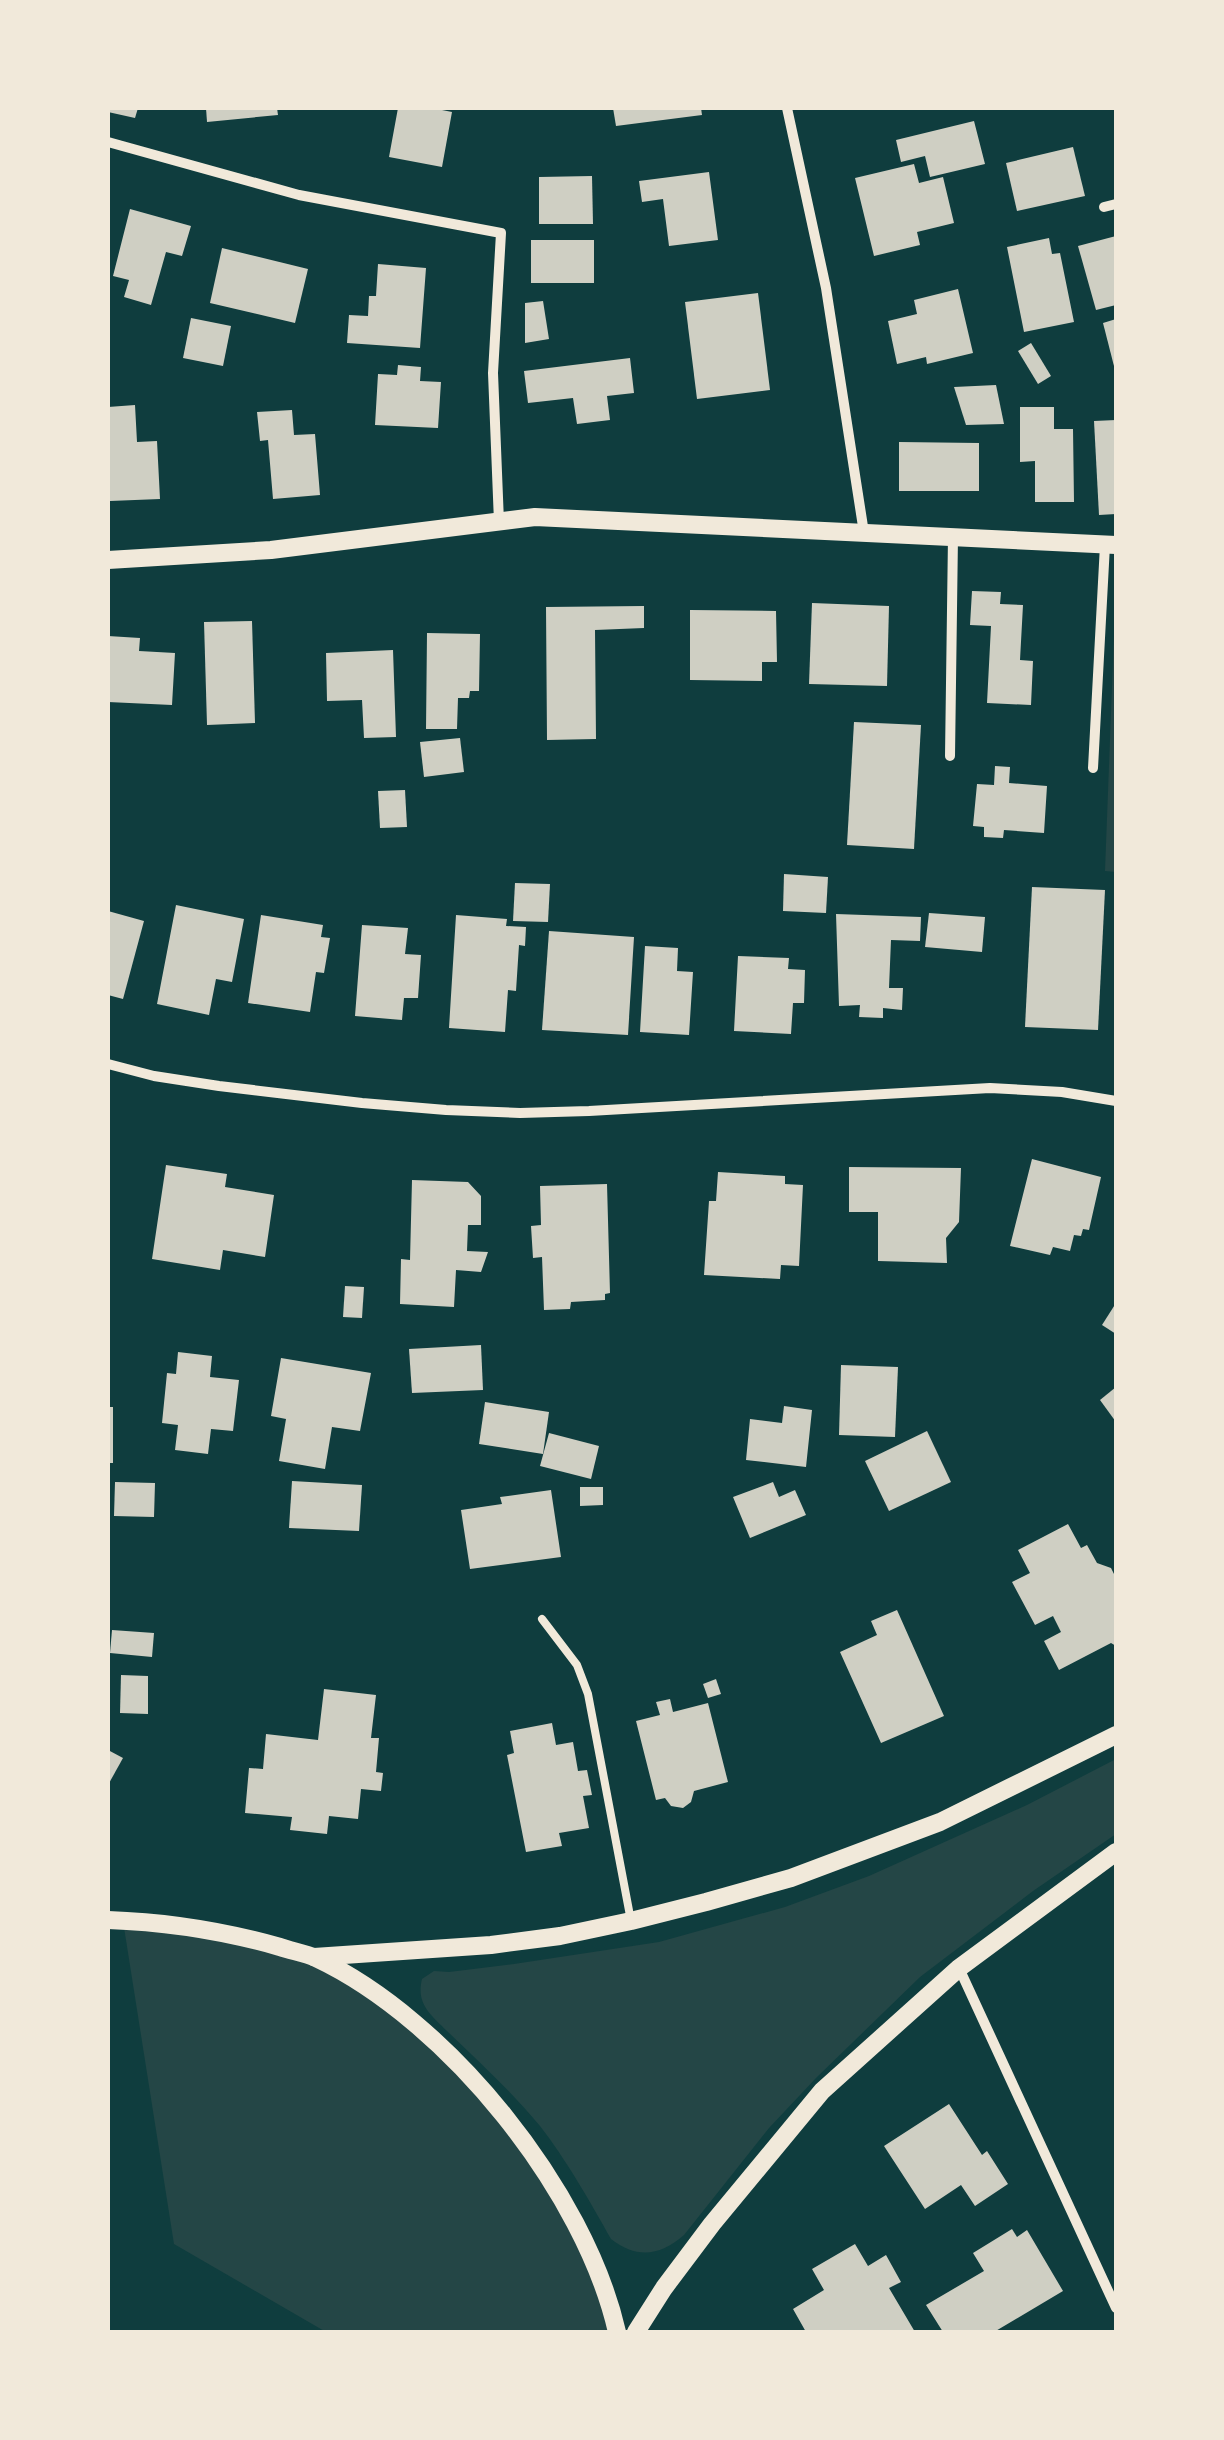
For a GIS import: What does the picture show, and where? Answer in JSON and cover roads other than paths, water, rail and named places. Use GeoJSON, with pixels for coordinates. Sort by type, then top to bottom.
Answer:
{"type":"FeatureCollection","features":[{"type":"Feature","properties":{"kind":"street"},"geometry":{"type":"LineString","coordinates":[[787,108],[826,288],[864,534]]}},
{"type":"Feature","properties":{"kind":"street"},"geometry":{"type":"LineString","coordinates":[[108,142],[300,194],[502,233],[493,373],[500,522]]}},
{"type":"Feature","properties":{"kind":"street"},"geometry":{"type":"LineString","coordinates":[[108,560],[271,550],[535,517],[1111,545],[1093,768]]}},
{"type":"Feature","properties":{"kind":"street"},"geometry":{"type":"LineString","coordinates":[[950,756],[953,536]]}},
{"type":"Feature","properties":{"kind":"street"},"geometry":{"type":"LineString","coordinates":[[108,1064],[154,1076],[254,1090],[465,1111],[589,1111],[990,1088],[1062,1092],[1116,1101]]}},
{"type":"Feature","properties":{"kind":"street"},"geometry":{"type":"LineString","coordinates":[[314,1957],[490,1945],[560,1936],[791,1878],[940,1822],[1116,1735]]}},
{"type":"Feature","properties":{"kind":"street"},"geometry":{"type":"LineString","coordinates":[[636,2332],[712,2224],[822,2091],[959,1968],[1116,1852]]}},
{"type":"Feature","properties":{"kind":"street"},"geometry":{"type":"LineString","coordinates":[[108,1920],[176,1926],[254,1940],[314,1957],[373,1992],[429,2036],[477,2082],[523,2139],[590,2252],[610,2300],[617,2332]]}},
{"type":"Feature","properties":{"kind":"street"},"geometry":{"type":"LineString","coordinates":[[959,1968],[1116,2308]]}},
{"type":"Feature","properties":{"kind":"lane"},"geometry":{"type":"LineString","coordinates":[[542,1619],[577,1665],[588,1694],[632,1921]]}}]}
